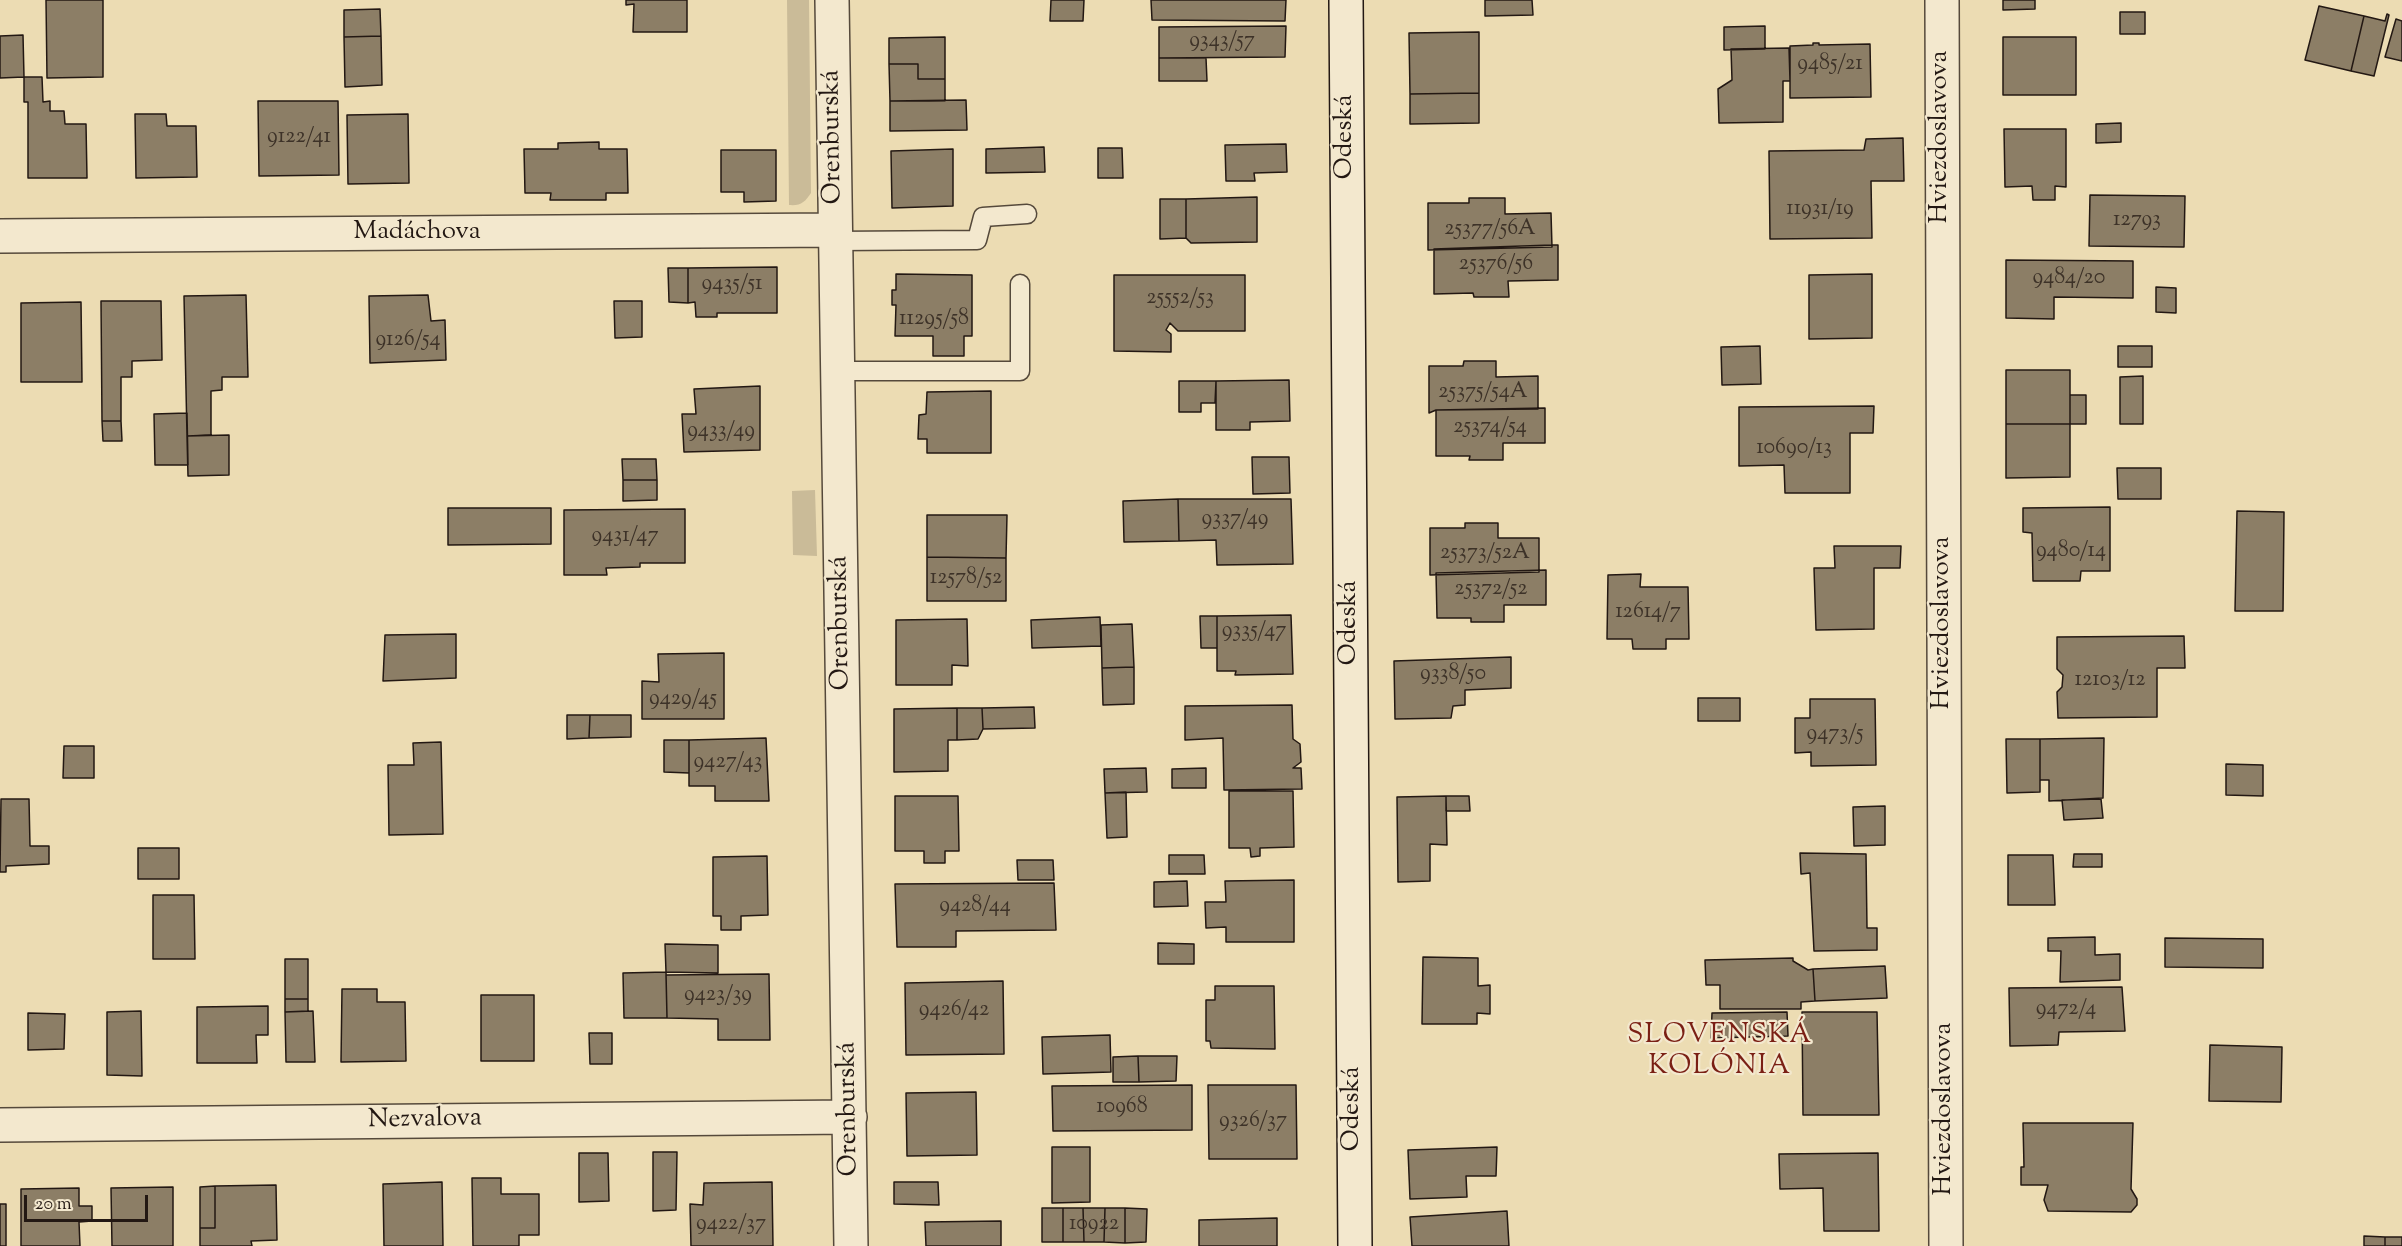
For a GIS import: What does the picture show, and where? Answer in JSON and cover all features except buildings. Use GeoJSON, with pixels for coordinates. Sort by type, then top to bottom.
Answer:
{"type":"FeatureCollection","features":[{"type":"Feature","properties":{"kind":"street","name":"Orenburská"},"geometry":{"type":"LineString","coordinates":[[832,0],[851,1246]]}},
{"type":"Feature","properties":{"kind":"street","name":"Odeská"},"geometry":{"type":"LineString","coordinates":[[1346,0],[1355,1246]]}},
{"type":"Feature","properties":{"kind":"street","name":"Hviezdoslavova"},"geometry":{"type":"LineString","coordinates":[[1942,0],[1946,1246]]}},
{"type":"Feature","properties":{"kind":"street","name":"Madáchova"},"geometry":{"type":"LineString","coordinates":[[0,236],[835,235]]}},
{"type":"Feature","properties":{"kind":"street","name":"Nezvalova"},"geometry":{"type":"LineString","coordinates":[[0,1125],[850,1117]]}},
{"type":"Feature","properties":{"kind":"lane"},"geometry":{"type":"LineString","coordinates":[[835,235],[977,240],[983,217],[1027,214]]}},
{"type":"Feature","properties":{"kind":"lane"},"geometry":{"type":"LineString","coordinates":[[837,371],[1020,371],[1020,284]]}},
{"type":"Feature","properties":{"kind":"shaded area"},"geometry":{"type":"Polygon","coordinates":[[[787,0],[809,0],[811,193],[807,199],[797,205],[789,205],[787,0]]]}},
{"type":"Feature","properties":{"kind":"shaded area"},"geometry":{"type":"Polygon","coordinates":[[[815,490],[817,556],[793,555],[792,491],[815,490]]]}},
{"type":"Feature","properties":{"kind":"district","name":"SLOVENSKÁ KOLÓNIA"},"geometry":{"type":"Point","coordinates":[1720,1052]}}]}
